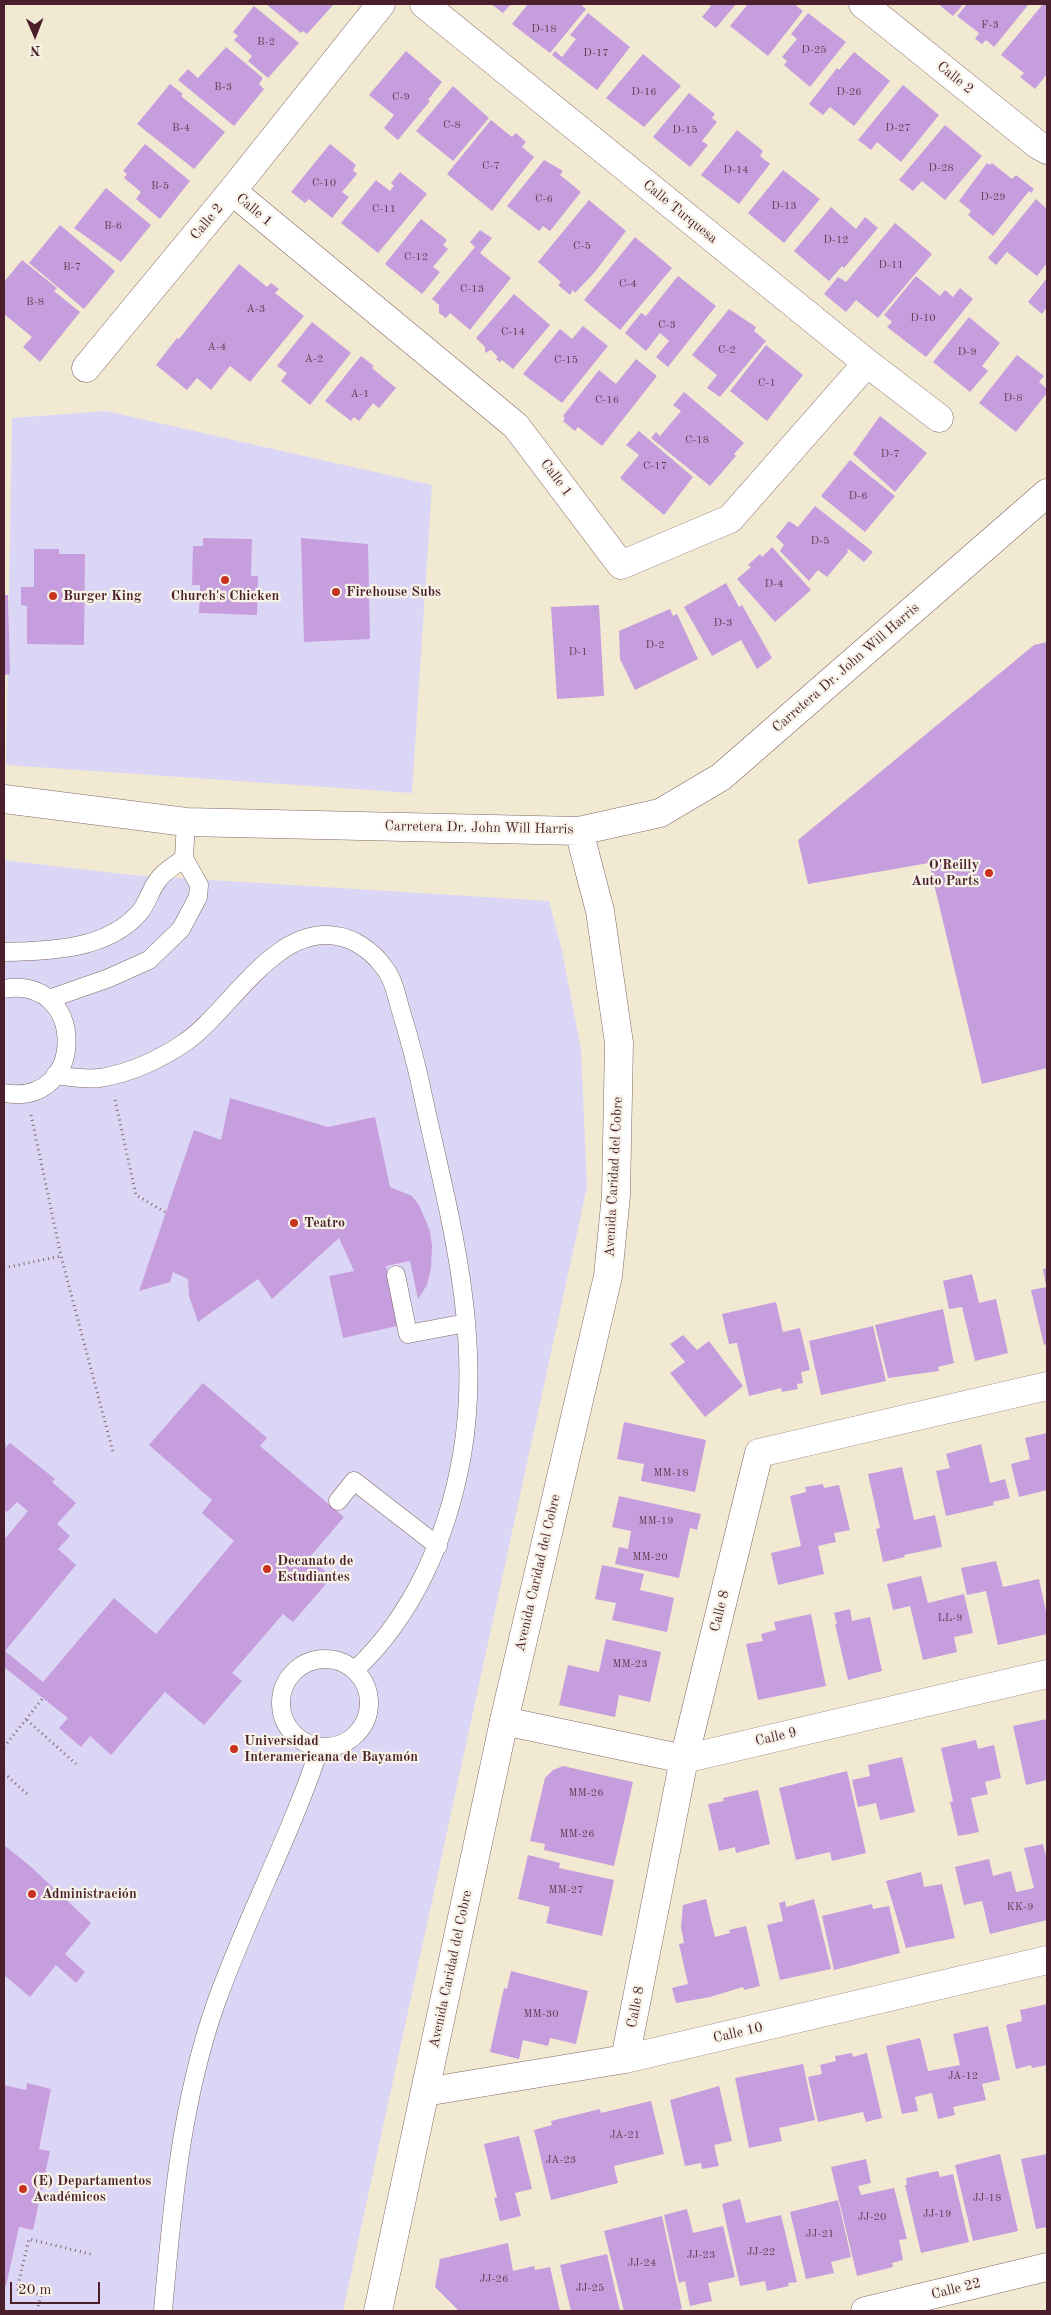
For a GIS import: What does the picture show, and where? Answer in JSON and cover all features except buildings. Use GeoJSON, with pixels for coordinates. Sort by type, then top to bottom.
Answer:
{"type":"FeatureCollection","features":[{"type":"Feature","properties":{"kind":"street","name":"Calle 2"},"geometry":{"type":"LineString","coordinates":[[86,368],[232,191],[382,4]]}},
{"type":"Feature","properties":{"kind":"street","name":"Calle Turquesa"},"geometry":{"type":"LineString","coordinates":[[424,4],[867,363],[938,418]]}},
{"type":"Feature","properties":{"kind":"street","name":"Calle 2"},"geometry":{"type":"LineString","coordinates":[[863,4],[1038,145],[1047,150]]}},
{"type":"Feature","properties":{"kind":"street","name":"Calle 1"},"geometry":{"type":"LineString","coordinates":[[232,191],[516,426],[621,565],[730,519],[867,363]]}},
{"type":"Feature","properties":{"kind":"street","name":"Carretera Dr. John Will Harris"},"geometry":{"type":"LineString","coordinates":[[4,799],[186,822],[579,830],[660,813],[721,777],[1047,492]]}},
{"type":"Feature","properties":{"kind":"street","name":"Avenida Caridad del Cobre"},"geometry":{"type":"LineString","coordinates":[[378,2311],[504,1721],[608,1276],[614,1213],[619,1043],[600,911],[579,830]]}},
{"type":"Feature","properties":{"kind":"street","name":"Calle 8"},"geometry":{"type":"LineString","coordinates":[[625,2059],[684,1759],[759,1453],[1047,1386]]}},
{"type":"Feature","properties":{"kind":"street","name":"Calle 9"},"geometry":{"type":"LineString","coordinates":[[504,1721],[684,1759],[1047,1674]]}},
{"type":"Feature","properties":{"kind":"street","name":"Calle 10"},"geometry":{"type":"LineString","coordinates":[[425,2092],[625,2059],[1047,1960]]}},
{"type":"Feature","properties":{"kind":"street","name":"Calle 22"},"geometry":{"type":"LineString","coordinates":[[865,2311],[1047,2267]]}},
{"type":"Feature","properties":{"kind":"lane"},"geometry":{"type":"LineString","coordinates":[[49,999],[129,970],[150,960],[180,929],[198,897],[199,885],[184,858],[186,822]]}},
{"type":"Feature","properties":{"kind":"lane"},"geometry":{"type":"LineString","coordinates":[[4,952],[75,946],[123,929],[145,906],[159,878],[184,858]]}},
{"type":"Feature","properties":{"kind":"lane"},"geometry":{"type":"LineString","coordinates":[[55,1075],[98,1078],[161,1057],[186,1042],[283,948],[304,938],[337,936],[353,941],[370,952],[383,965],[392,980],[415,1058],[454,1239],[466,1323],[470,1378],[462,1452],[451,1508],[438,1546],[417,1588],[377,1649],[355,1670]]}},
{"type":"Feature","properties":{"kind":"lane"},"geometry":{"type":"LineString","coordinates":[[4,988],[14,987],[32,990],[49,999],[61,1014],[67,1032],[68,1050],[61,1068],[49,1082],[33,1092],[14,1095],[4,1093]]}},
{"type":"Feature","properties":{"kind":"lane"},"geometry":{"type":"LineString","coordinates":[[396,1275],[408,1334],[466,1323]]}},
{"type":"Feature","properties":{"kind":"lane"},"geometry":{"type":"LineString","coordinates":[[338,1500],[354,1481],[438,1546]]}},
{"type":"Feature","properties":{"kind":"lane"},"geometry":{"type":"LineString","coordinates":[[316,1659],[330,1659],[344,1662],[355,1670],[364,1680],[369,1694],[370,1708],[366,1721],[358,1733],[347,1742],[334,1746],[320,1747],[307,1743],[295,1735],[286,1724],[281,1712],[281,1698],[284,1684],[298,1668],[316,1659]]}},
{"type":"Feature","properties":{"kind":"lane"},"geometry":{"type":"LineString","coordinates":[[163,2311],[170,2226],[182,2138],[196,2071],[216,2003],[307,1788],[320,1747]]}},
{"type":"Feature","properties":{"kind":"path"},"geometry":{"type":"LineString","coordinates":[[109,1075],[136,1195],[165,1212]]}},
{"type":"Feature","properties":{"kind":"path"},"geometry":{"type":"LineString","coordinates":[[25,1093],[61,1256],[113,1452]]}},
{"type":"Feature","properties":{"kind":"path"},"geometry":{"type":"LineString","coordinates":[[4,1268],[61,1256]]}},
{"type":"Feature","properties":{"kind":"path"},"geometry":{"type":"LineString","coordinates":[[4,1747],[42,1699]]}},
{"type":"Feature","properties":{"kind":"path"},"geometry":{"type":"LineString","coordinates":[[27,1720],[76,1764]]}},
{"type":"Feature","properties":{"kind":"path"},"geometry":{"type":"LineString","coordinates":[[4,1773],[27,1794]]}},
{"type":"Feature","properties":{"kind":"path"},"geometry":{"type":"LineString","coordinates":[[37,2311],[41,2295],[17,2289],[29,2239],[94,2255]]}},
{"type":"Feature","properties":{"kind":"shaded area"},"geometry":{"type":"Polygon","coordinates":[[[106,411],[432,485],[412,793],[6,765],[12,418],[106,411]]]}},
{"type":"Feature","properties":{"kind":"shaded area","name":"Universidad Interamericana de Bayamón"},"geometry":{"type":"Polygon","coordinates":[[[4,860],[131,875],[549,901],[562,951],[581,1049],[587,1187],[343,2311],[4,2311],[4,860]]]}},
{"type":"Feature","properties":{"kind":"place","name":"Church's Chicken"},"geometry":{"type":"Point","coordinates":[225,580]}},
{"type":"Feature","properties":{"kind":"place","name":"Firehouse Subs"},"geometry":{"type":"Point","coordinates":[336,592]}},
{"type":"Feature","properties":{"kind":"place","name":"Burger King"},"geometry":{"type":"Point","coordinates":[53,596]}},
{"type":"Feature","properties":{"kind":"place","name":"O'Reilly Auto Parts"},"geometry":{"type":"Point","coordinates":[989,873]}},
{"type":"Feature","properties":{"kind":"place","name":"Teatro"},"geometry":{"type":"Point","coordinates":[294,1223]}},
{"type":"Feature","properties":{"kind":"place","name":"Decanato de Estudiantes"},"geometry":{"type":"Point","coordinates":[267,1569]}},
{"type":"Feature","properties":{"kind":"place","name":"Universidad Interamericana de Bayamón"},"geometry":{"type":"Point","coordinates":[234,1749]}},
{"type":"Feature","properties":{"kind":"place","name":"Administración"},"geometry":{"type":"Point","coordinates":[32,1894]}},
{"type":"Feature","properties":{"kind":"place","name":"(E) Departamentos Académicos"},"geometry":{"type":"Point","coordinates":[23,2189]}}]}
